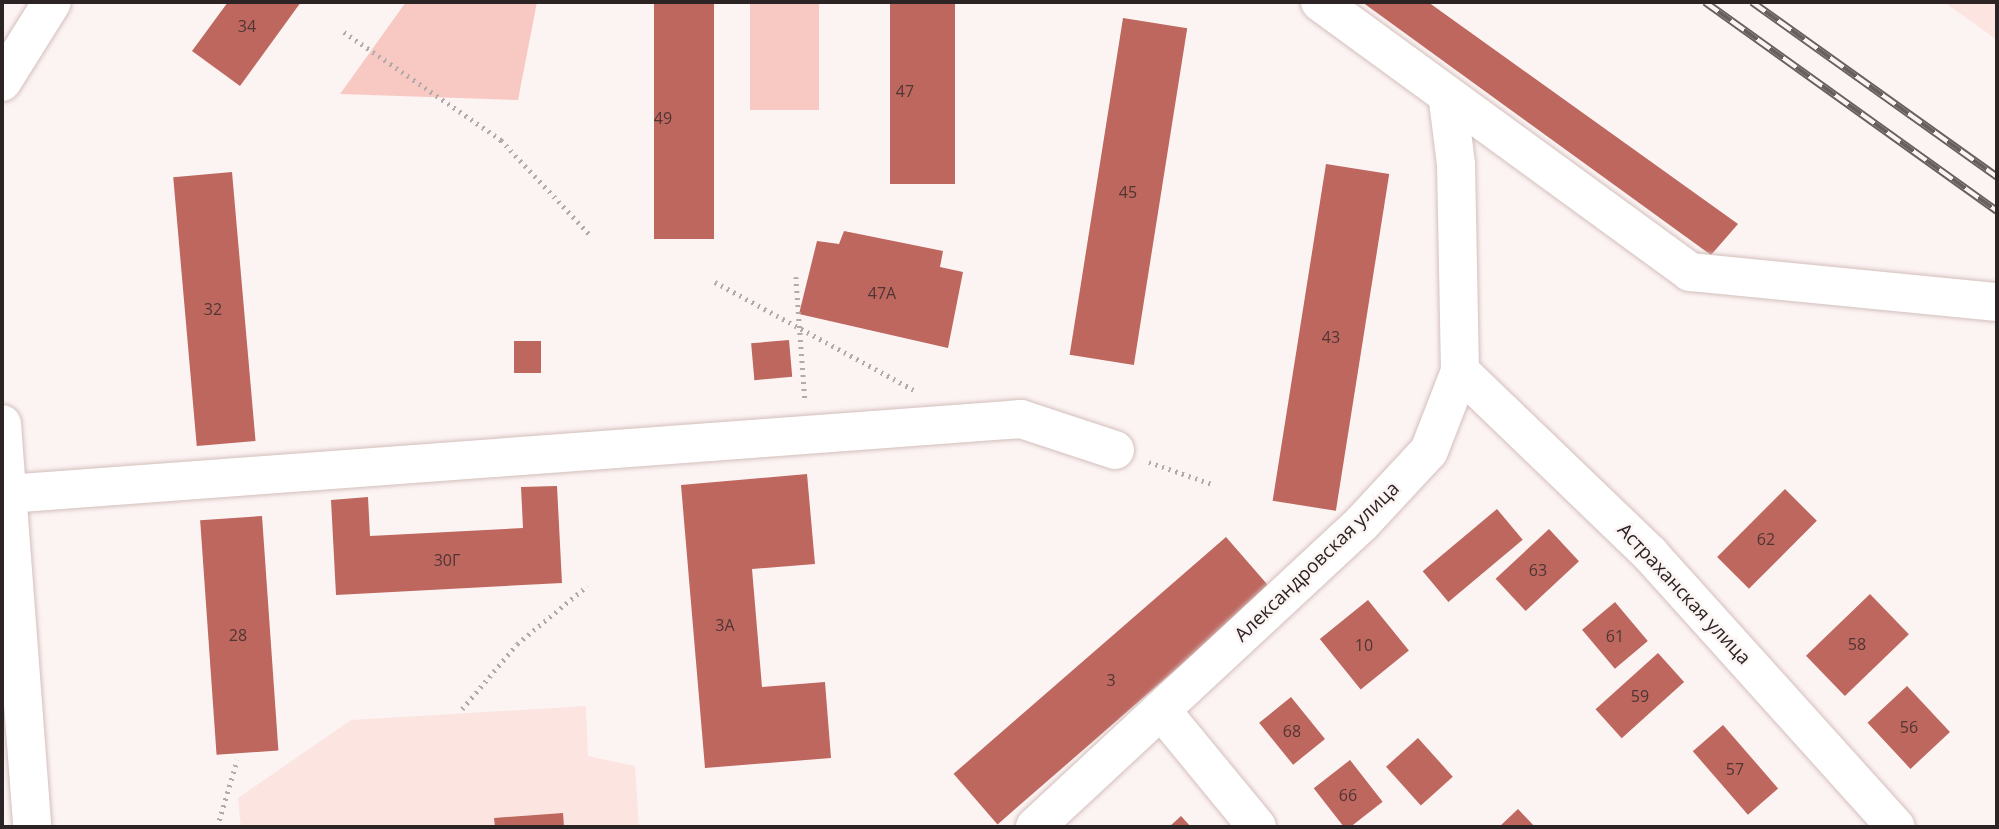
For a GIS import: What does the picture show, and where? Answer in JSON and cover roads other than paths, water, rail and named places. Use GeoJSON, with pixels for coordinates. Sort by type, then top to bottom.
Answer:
{"type":"FeatureCollection","features":[{"type":"Feature","properties":{"kind":"street"},"geometry":{"type":"LineString","coordinates":[[2,82],[52,2]]}},
{"type":"Feature","properties":{"kind":"street"},"geometry":{"type":"LineString","coordinates":[[1320,2],[1448,101],[1690,272],[1997,302]]}},
{"type":"Feature","properties":{"kind":"street","name":"Александровская улица"},"geometry":{"type":"LineString","coordinates":[[1035,827],[1362,523],[1429,451],[1460,371],[1456,164],[1448,101]]}},
{"type":"Feature","properties":{"kind":"street","name":"Астраханская улица"},"geometry":{"type":"LineString","coordinates":[[1460,371],[1650,554],[1896,827]]}},
{"type":"Feature","properties":{"kind":"street"},"geometry":{"type":"LineString","coordinates":[[7,494],[1020,419],[1115,450]]}},
{"type":"Feature","properties":{"kind":"street"},"geometry":{"type":"LineString","coordinates":[[2,424],[32,827]]}},
{"type":"Feature","properties":{"kind":"street"},"geometry":{"type":"LineString","coordinates":[[1161,710],[1257,827]]}},
{"type":"Feature","properties":{"kind":"railway"},"geometry":{"type":"LineString","coordinates":[[1705,2],[1997,211]]}},
{"type":"Feature","properties":{"kind":"railway"},"geometry":{"type":"LineString","coordinates":[[1752,2],[1997,177]]}}]}
